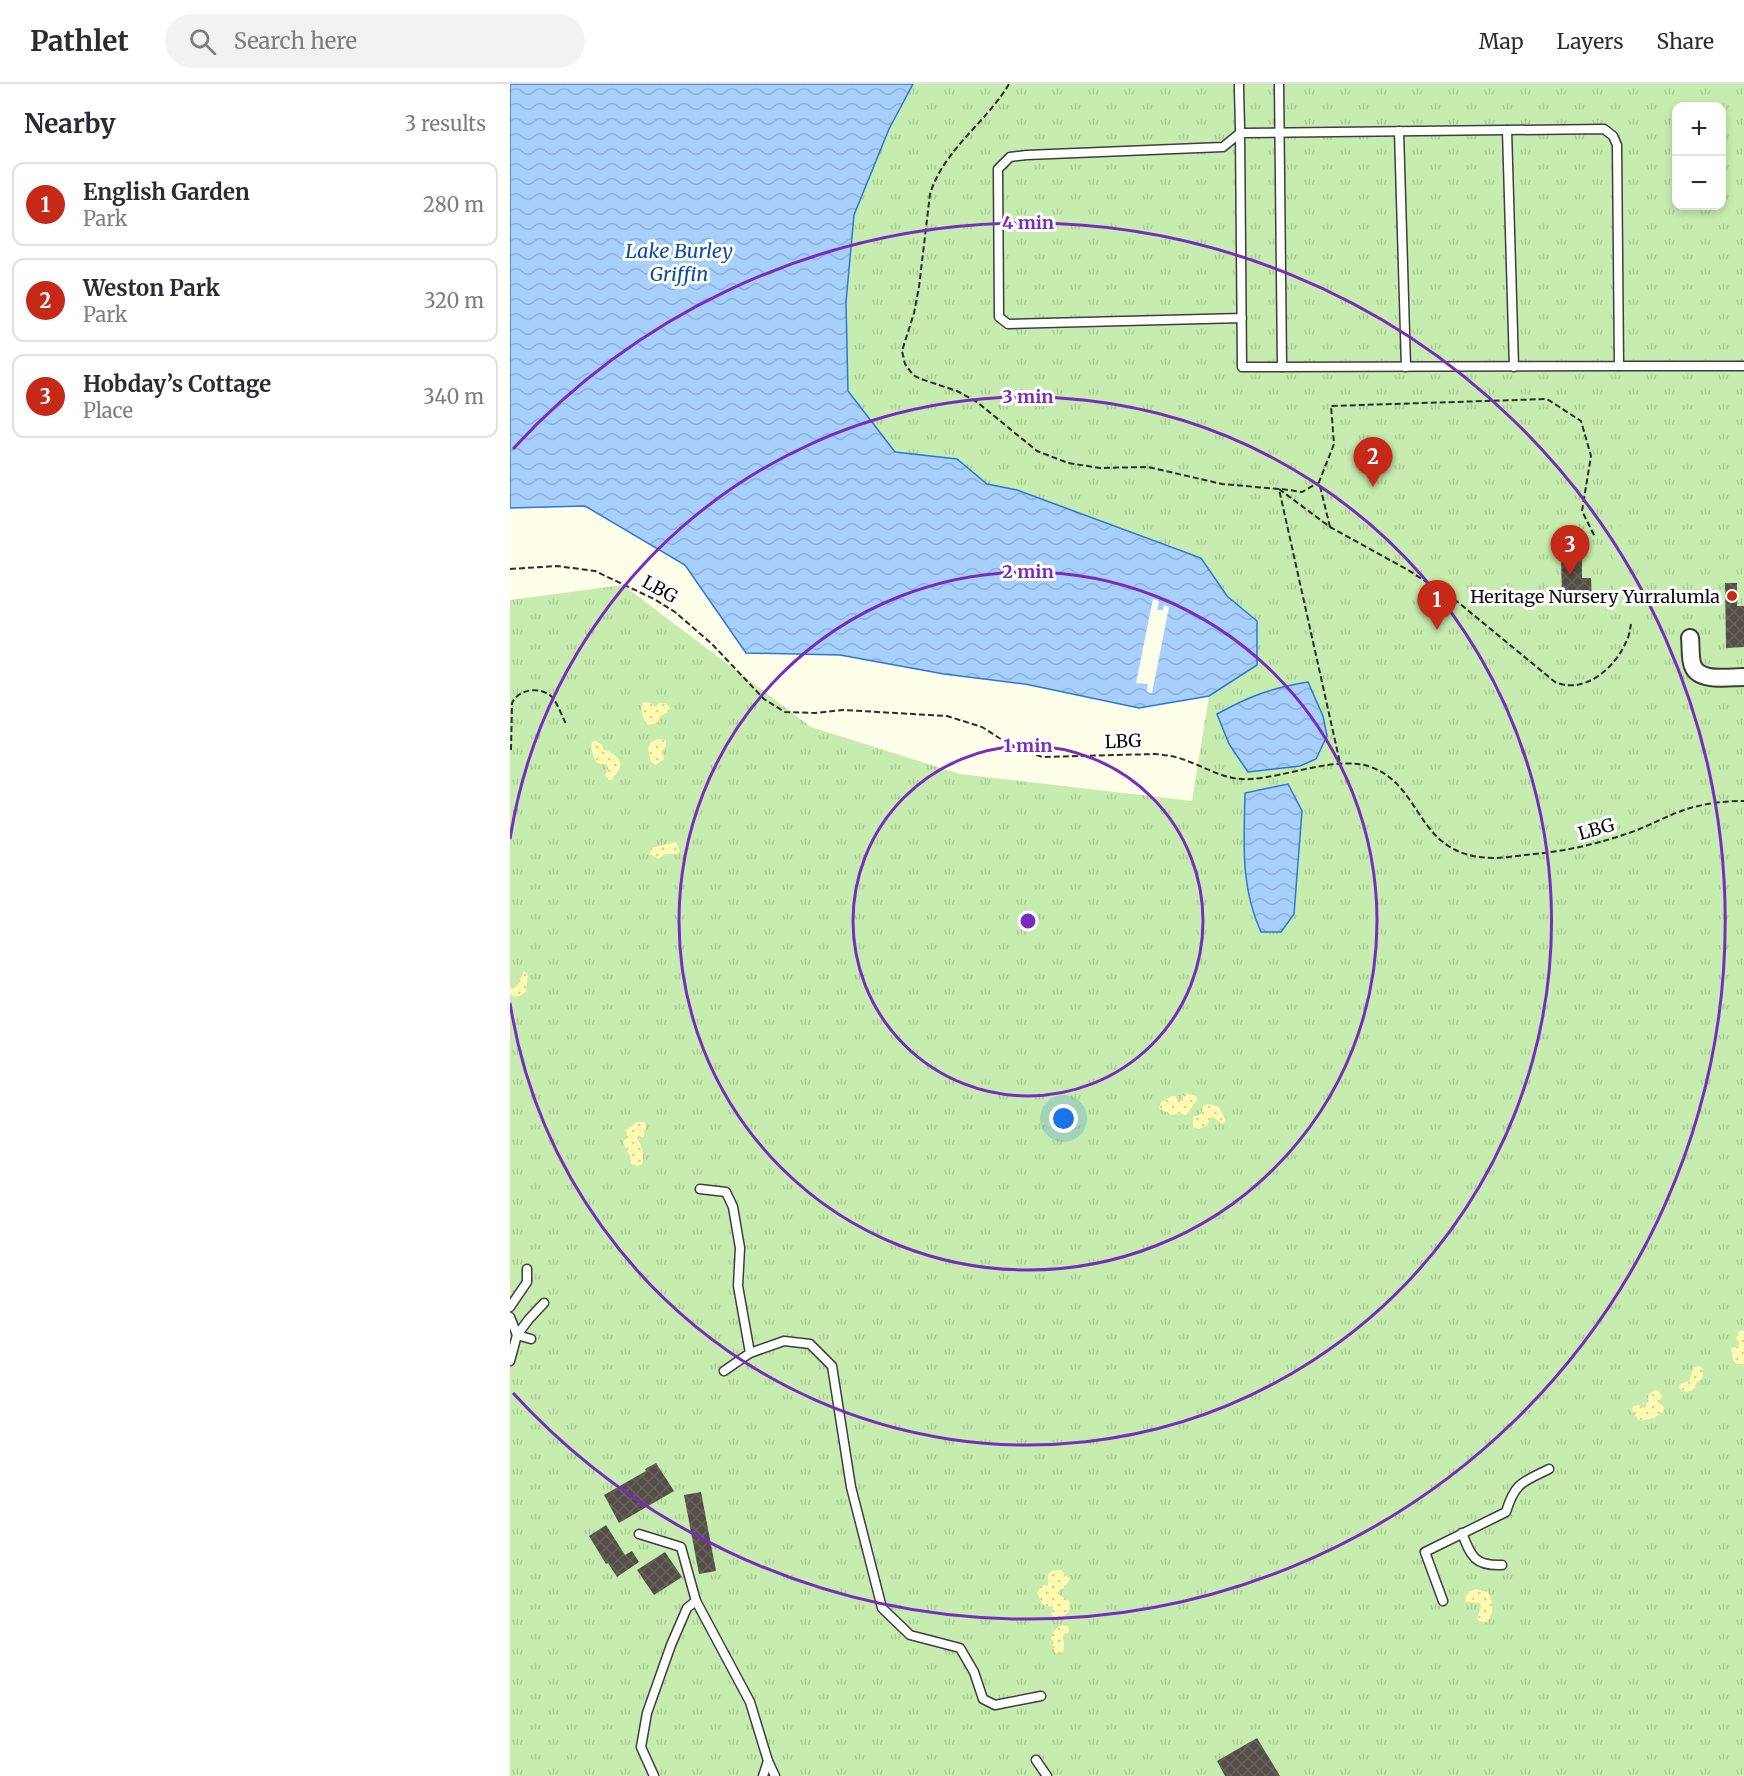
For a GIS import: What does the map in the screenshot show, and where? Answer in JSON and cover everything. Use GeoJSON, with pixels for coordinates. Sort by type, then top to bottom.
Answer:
{"type":"FeatureCollection","features":[{"type":"Feature","properties":{"kind":"street"},"geometry":{"type":"LineString","coordinates":[[1690,638],[1692,665],[1701,675],[1719,678],[1744,677]]}},
{"type":"Feature","properties":{"kind":"lane"},"geometry":{"type":"LineString","coordinates":[[1239,84],[1242,367],[1744,366]]}},
{"type":"Feature","properties":{"kind":"lane"},"geometry":{"type":"LineString","coordinates":[[1279,84],[1282,367]]}},
{"type":"Feature","properties":{"kind":"lane"},"geometry":{"type":"LineString","coordinates":[[1242,318],[1008,324],[999,317],[998,306],[998,169],[1010,157],[1027,154],[1224,147],[1240,133],[1604,129],[1613,136],[1617,145],[1619,366]]}},
{"type":"Feature","properties":{"kind":"lane"},"geometry":{"type":"LineString","coordinates":[[1507,130],[1514,367]]}},
{"type":"Feature","properties":{"kind":"lane"},"geometry":{"type":"LineString","coordinates":[[1399,131],[1406,367]]}},
{"type":"Feature","properties":{"kind":"lane"},"geometry":{"type":"LineString","coordinates":[[700,1189],[726,1192],[733,1208],[740,1248],[738,1286],[750,1353]]}},
{"type":"Feature","properties":{"kind":"lane"},"geometry":{"type":"LineString","coordinates":[[510,1307],[527,1282],[527,1269]]}},
{"type":"Feature","properties":{"kind":"lane"},"geometry":{"type":"LineString","coordinates":[[510,1361],[517,1335],[544,1304]]}},
{"type":"Feature","properties":{"kind":"lane"},"geometry":{"type":"LineString","coordinates":[[510,1317],[517,1335]]}},
{"type":"Feature","properties":{"kind":"lane"},"geometry":{"type":"LineString","coordinates":[[517,1335],[531,1339]]}},
{"type":"Feature","properties":{"kind":"lane"},"geometry":{"type":"LineString","coordinates":[[724,1371],[750,1353],[784,1341],[810,1344],[832,1366],[850,1487],[882,1608],[910,1635],[960,1648],[974,1672],[983,1700],[995,1705],[1041,1696]]}},
{"type":"Feature","properties":{"kind":"lane"},"geometry":{"type":"LineString","coordinates":[[1443,1601],[1425,1552],[1506,1512],[1511,1494],[1519,1484],[1549,1469]]}},
{"type":"Feature","properties":{"kind":"lane"},"geometry":{"type":"LineString","coordinates":[[1462,1533],[1468,1550],[1476,1560],[1487,1566],[1502,1565]]}},
{"type":"Feature","properties":{"kind":"lane"},"geometry":{"type":"LineString","coordinates":[[639,1534],[681,1547],[696,1600],[750,1702],[768,1761],[775,1776]]}},
{"type":"Feature","properties":{"kind":"lane"},"geometry":{"type":"LineString","coordinates":[[654,1776],[640,1747],[647,1713],[679,1626],[687,1608],[696,1600]]}},
{"type":"Feature","properties":{"kind":"lane"},"geometry":{"type":"LineString","coordinates":[[1036,1760],[1047,1776]]}},
{"type":"Feature","properties":{"kind":"lane"},"geometry":{"type":"LineString","coordinates":[[763,1776],[768,1761]]}},
{"type":"Feature","properties":{"kind":"path"},"geometry":{"type":"LineString","coordinates":[[1009,84],[944,163],[933,183],[928,205],[919,287],[914,313],[903,347],[902,356],[907,369],[921,380],[957,391],[977,402],[1037,451],[1068,463],[1100,468],[1148,467],[1222,484],[1302,492],[1319,482]]}},
{"type":"Feature","properties":{"kind":"path"},"geometry":{"type":"LineString","coordinates":[[1330,527],[1319,482],[1334,444],[1331,406],[1547,399],[1581,421],[1591,456],[1582,511],[1595,537]]}},
{"type":"Feature","properties":{"kind":"path"},"geometry":{"type":"LineString","coordinates":[[1279,489],[1330,527],[1408,570],[1459,603],[1555,682],[1572,687],[1582,685],[1611,666],[1627,642],[1631,624]]}},
{"type":"Feature","properties":{"kind":"path"},"geometry":{"type":"LineString","coordinates":[[1279,489],[1340,763]]}},
{"type":"Feature","properties":{"kind":"path","name":"LBG"},"geometry":{"type":"LineString","coordinates":[[510,570],[557,566],[595,571],[654,599],[675,612],[712,644],[764,699],[785,712],[815,713],[843,710],[947,716],[982,727],[1006,743],[1042,757],[1155,753],[1182,759],[1233,779],[1251,779],[1340,763],[1359,763],[1380,770],[1397,784],[1428,828],[1439,839],[1465,854],[1493,858],[1568,851],[1624,835],[1689,808],[1721,801],[1744,801]]}},
{"type":"Feature","properties":{"kind":"path"},"geometry":{"type":"LineString","coordinates":[[511,750],[512,708],[515,698],[523,693],[530,690],[548,694],[554,700],[566,724]]}},
{"type":"Feature","properties":{"kind":"green space"},"geometry":{"type":"Polygon","coordinates":[[[913,84],[1744,84],[1744,1776],[510,1776],[510,600],[623,585],[811,727],[960,774],[1192,801],[1209,696],[1257,665],[1257,621],[1227,596],[1201,558],[1017,490],[987,484],[957,459],[895,452],[848,390],[846,302],[854,215],[889,129],[913,84]]]}},
{"type":"Feature","properties":{"kind":"green space"},"geometry":{"type":"Polygon","coordinates":[[[1614,522],[1620,522],[1621,609],[1615,609],[1614,522]]]}},
{"type":"Feature","properties":{"kind":"sand"},"geometry":{"type":"Polygon","coordinates":[[[646,702],[656,707],[659,703],[666,703],[670,708],[669,712],[660,716],[658,723],[648,725],[642,712],[643,703],[646,702]]]}},
{"type":"Feature","properties":{"kind":"sand"},"geometry":{"type":"Polygon","coordinates":[[[658,739],[666,740],[666,746],[662,751],[664,759],[656,765],[651,762],[648,748],[651,742],[658,739]]]}},
{"type":"Feature","properties":{"kind":"sand"},"geometry":{"type":"Polygon","coordinates":[[[596,741],[620,761],[619,769],[612,780],[605,775],[607,765],[597,763],[593,756],[591,745],[596,741]]]}},
{"type":"Feature","properties":{"kind":"sand"},"geometry":{"type":"Polygon","coordinates":[[[676,842],[680,851],[677,854],[665,854],[658,859],[650,854],[651,848],[676,842]]]}},
{"type":"Feature","properties":{"kind":"sand"},"geometry":{"type":"Polygon","coordinates":[[[524,971],[528,975],[526,991],[519,996],[512,996],[510,988],[517,986],[524,971]]]}},
{"type":"Feature","properties":{"kind":"sand"},"geometry":{"type":"Polygon","coordinates":[[[1185,1093],[1196,1096],[1197,1100],[1186,1115],[1180,1113],[1171,1115],[1159,1108],[1161,1102],[1174,1095],[1178,1100],[1183,1101],[1185,1093]]]}},
{"type":"Feature","properties":{"kind":"sand"},"geometry":{"type":"Polygon","coordinates":[[[1208,1104],[1219,1107],[1226,1121],[1222,1124],[1212,1116],[1207,1125],[1199,1129],[1193,1127],[1193,1117],[1201,1114],[1203,1106],[1208,1104]]]}},
{"type":"Feature","properties":{"kind":"sand"},"geometry":{"type":"Polygon","coordinates":[[[637,1122],[645,1122],[646,1130],[643,1137],[638,1136],[637,1138],[642,1147],[643,1157],[642,1164],[637,1166],[631,1164],[630,1156],[623,1143],[627,1136],[626,1130],[637,1122]]]}},
{"type":"Feature","properties":{"kind":"sand"},"geometry":{"type":"Polygon","coordinates":[[[1744,1329],[1744,1364],[1736,1364],[1731,1348],[1738,1347],[1739,1342],[1736,1339],[1738,1332],[1744,1329]]]}},
{"type":"Feature","properties":{"kind":"sand"},"geometry":{"type":"Polygon","coordinates":[[[1699,1366],[1703,1369],[1702,1379],[1696,1383],[1695,1389],[1686,1392],[1681,1390],[1680,1384],[1689,1381],[1694,1367],[1699,1366]]]}},
{"type":"Feature","properties":{"kind":"sand"},"geometry":{"type":"Polygon","coordinates":[[[1657,1390],[1662,1396],[1659,1403],[1664,1407],[1663,1412],[1654,1418],[1639,1421],[1632,1411],[1633,1406],[1638,1405],[1645,1408],[1649,1395],[1657,1390]]]}},
{"type":"Feature","properties":{"kind":"sand"},"geometry":{"type":"Polygon","coordinates":[[[1053,1570],[1061,1570],[1070,1579],[1065,1587],[1059,1590],[1059,1595],[1068,1600],[1070,1604],[1069,1610],[1067,1614],[1057,1618],[1051,1614],[1053,1605],[1049,1607],[1042,1604],[1037,1593],[1041,1586],[1048,1585],[1048,1574],[1053,1570]]]}},
{"type":"Feature","properties":{"kind":"sand"},"geometry":{"type":"Polygon","coordinates":[[[1476,1589],[1488,1592],[1491,1600],[1492,1611],[1487,1622],[1479,1621],[1477,1618],[1481,1607],[1479,1603],[1465,1602],[1467,1592],[1476,1589]]]}},
{"type":"Feature","properties":{"kind":"sand"},"geometry":{"type":"Polygon","coordinates":[[[1061,1625],[1068,1626],[1069,1632],[1063,1636],[1063,1652],[1056,1654],[1052,1646],[1054,1642],[1051,1639],[1053,1632],[1061,1625]]]}},
{"type":"Feature","properties":{"kind":"water","name":"Lake Burley Griffin"},"geometry":{"type":"Polygon","coordinates":[[[510,84],[913,84],[889,129],[854,215],[846,302],[848,391],[895,452],[957,459],[987,484],[1017,490],[1201,558],[1227,596],[1257,621],[1257,665],[1209,696],[1139,708],[1025,684],[944,674],[840,655],[746,653],[685,565],[585,506],[510,508],[510,84]]]}},
{"type":"Feature","properties":{"kind":"water"},"geometry":{"type":"Polygon","coordinates":[[[1308,682],[1323,716],[1327,736],[1316,759],[1300,766],[1248,772],[1229,744],[1217,714],[1261,694],[1308,682]]]}},
{"type":"Feature","properties":{"kind":"water"},"geometry":{"type":"Polygon","coordinates":[[[1288,784],[1302,811],[1294,914],[1281,932],[1261,932],[1254,915],[1246,881],[1245,793],[1288,784]]]}},
{"type":"Feature","properties":{"kind":"pier"},"geometry":{"type":"Polygon","coordinates":[[[1153,599],[1159,601],[1157,610],[1163,610],[1164,605],[1169,607],[1152,693],[1147,692],[1148,684],[1136,683],[1153,599]]]}},
{"type":"Feature","properties":{"kind":"building"},"geometry":{"type":"Polygon","coordinates":[[[1561,550],[1574,550],[1574,553],[1582,553],[1582,578],[1591,578],[1592,602],[1562,603],[1561,550]]]}},
{"type":"Feature","properties":{"kind":"building"},"geometry":{"type":"Polygon","coordinates":[[[1725,583],[1737,583],[1737,606],[1744,606],[1744,647],[1726,648],[1725,583]]]}},
{"type":"Feature","properties":{"kind":"building"},"geometry":{"type":"Polygon","coordinates":[[[656,1463],[674,1491],[619,1523],[604,1495],[656,1463]]]}},
{"type":"Feature","properties":{"kind":"building"},"geometry":{"type":"Polygon","coordinates":[[[701,1492],[716,1571],[699,1574],[684,1495],[701,1492]]]}},
{"type":"Feature","properties":{"kind":"building"},"geometry":{"type":"Polygon","coordinates":[[[606,1525],[625,1555],[632,1551],[639,1562],[617,1577],[589,1536],[606,1525]]]}},
{"type":"Feature","properties":{"kind":"building"},"geometry":{"type":"Polygon","coordinates":[[[665,1552],[682,1577],[654,1595],[637,1570],[665,1552]]]}},
{"type":"Feature","properties":{"kind":"building"},"geometry":{"type":"Polygon","coordinates":[[[1257,1738],[1280,1776],[1225,1776],[1217,1761],[1257,1738]]]}},
{"type":"Feature","properties":{"kind":"place","name":"Weston Park"},"geometry":{"type":"Point","coordinates":[1373,487]}},
{"type":"Feature","properties":{"kind":"place","name":"Hobday’s Cottage"},"geometry":{"type":"Point","coordinates":[1570,575]}},
{"type":"Feature","properties":{"kind":"place","name":"Heritage Nursery Yurralumla"},"geometry":{"type":"Point","coordinates":[1732,596]}},
{"type":"Feature","properties":{"kind":"place","name":"English Garden"},"geometry":{"type":"Point","coordinates":[1437,630]}}]}
